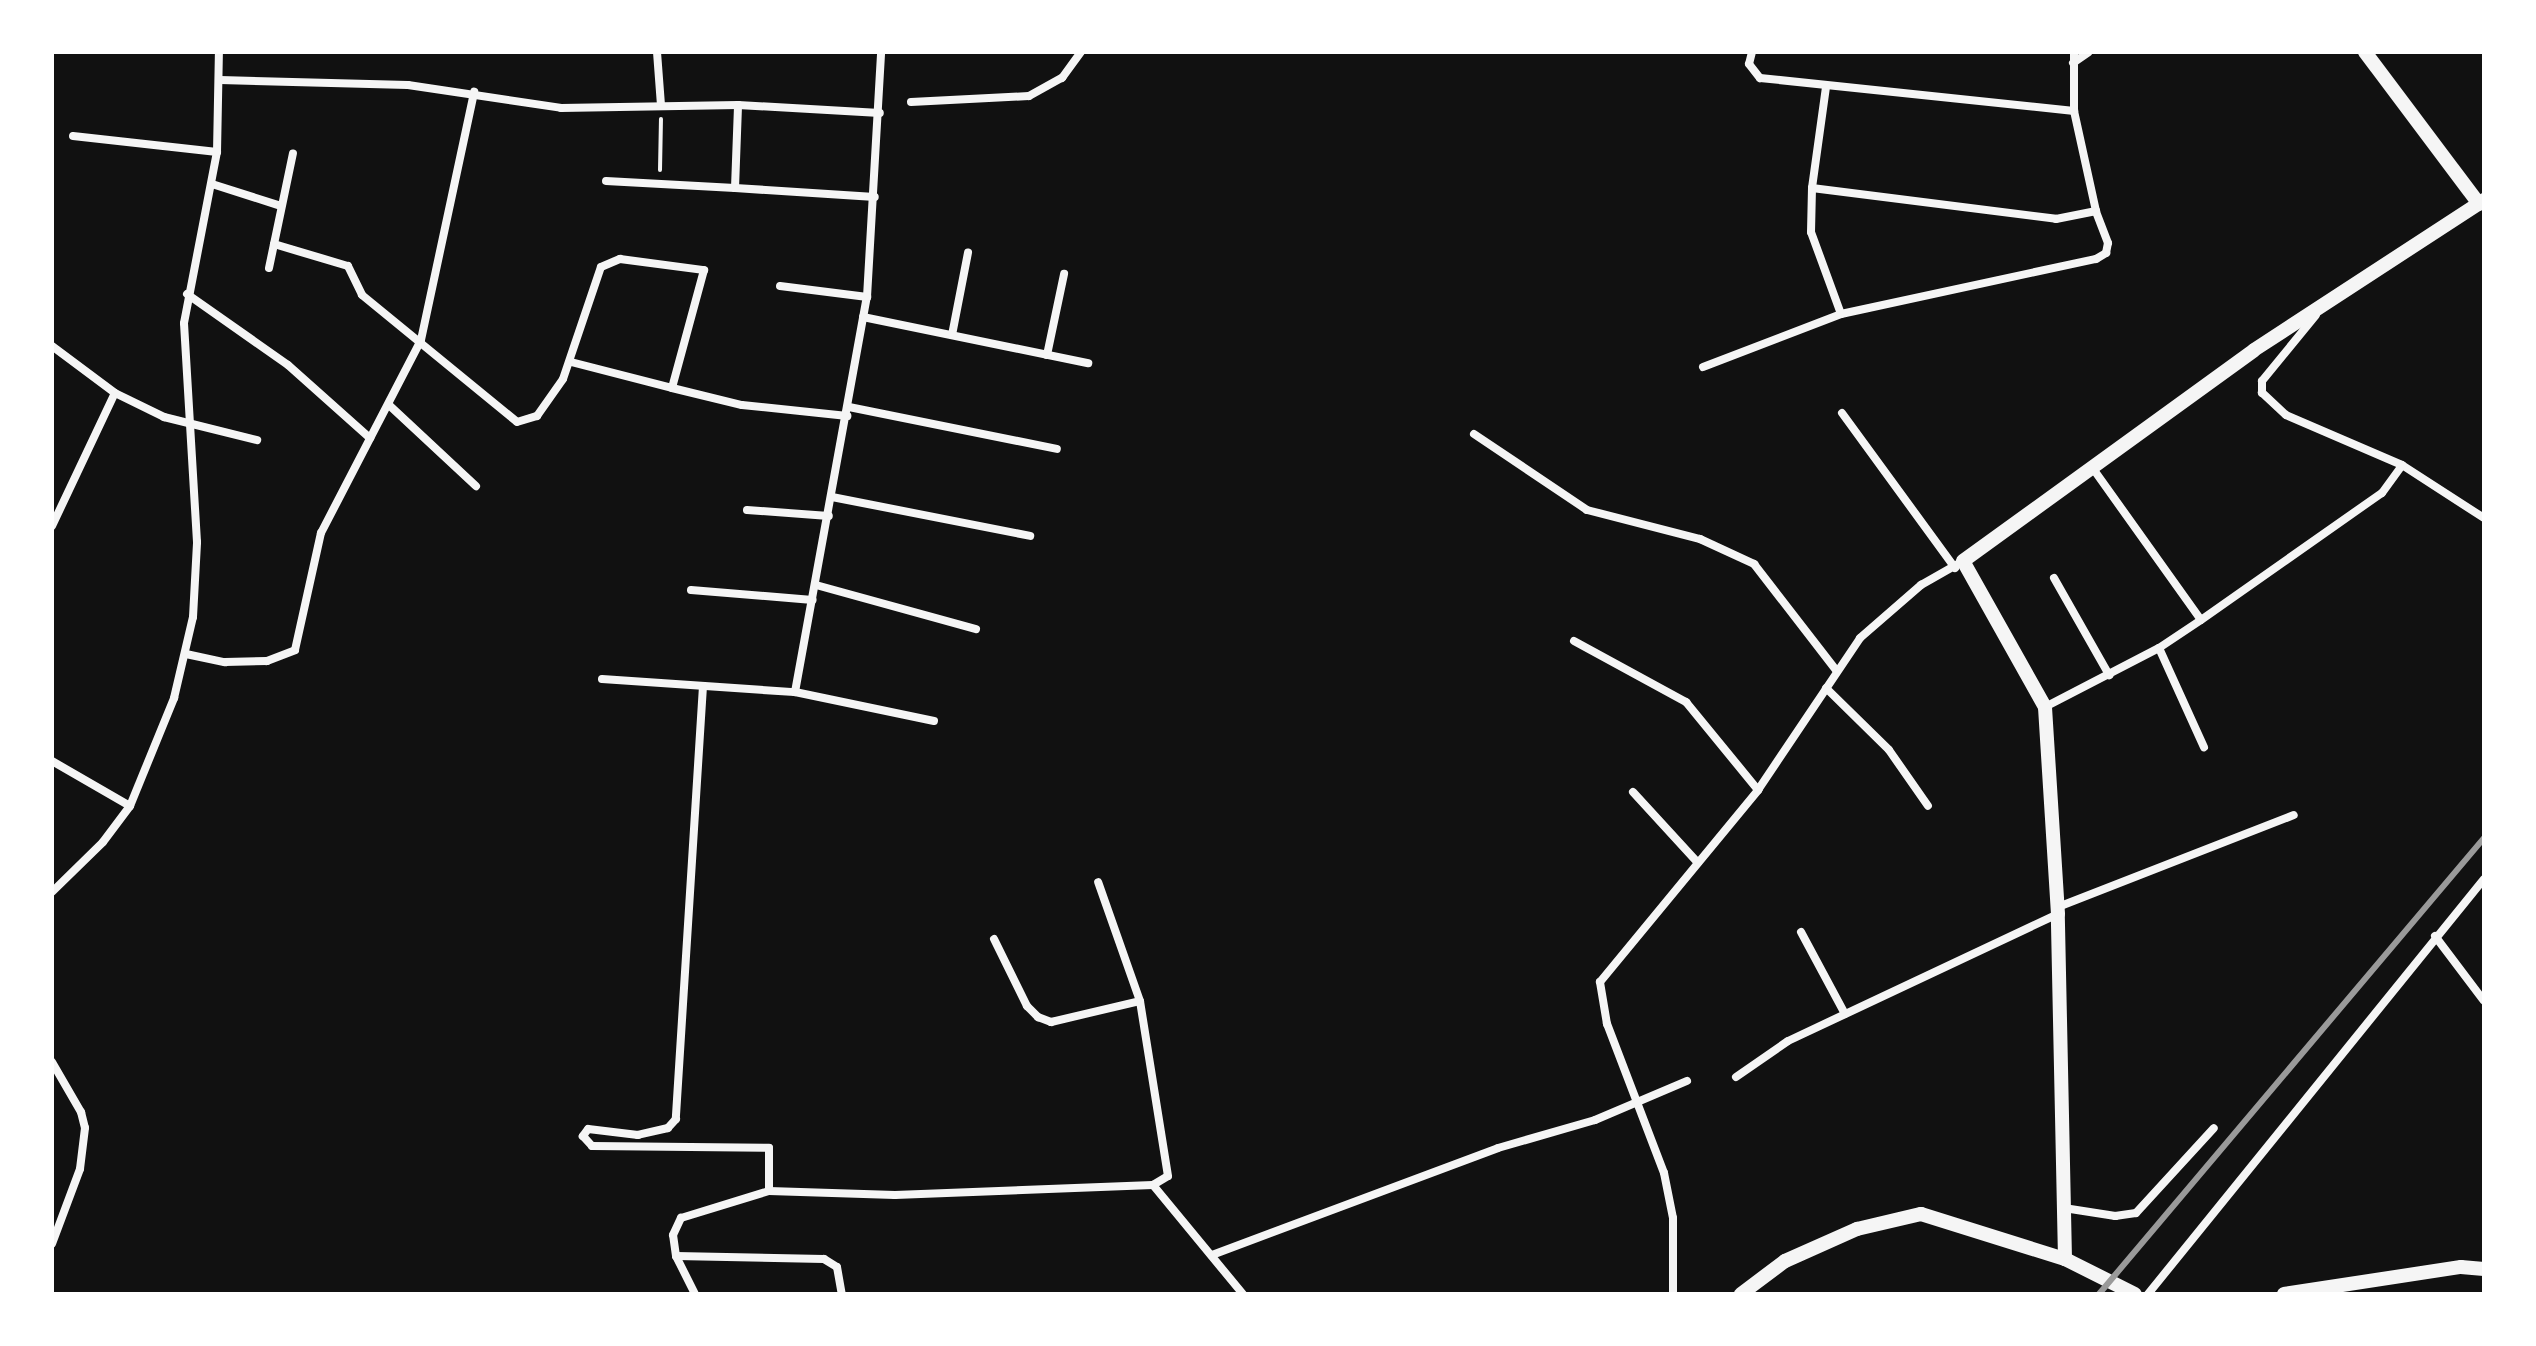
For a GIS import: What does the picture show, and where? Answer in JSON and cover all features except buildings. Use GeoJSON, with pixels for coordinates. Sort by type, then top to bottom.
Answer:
{"type":"FeatureCollection","features":[{"type":"Feature","properties":{"kind":"street"},"geometry":{"type":"LineString","coordinates":[[52,892],[103,842],[130,806],[174,698],[186,654],[193,617],[197,542],[192,428],[183,350],[187,294],[217,152],[219,52]]}},
{"type":"Feature","properties":{"kind":"street"},"geometry":{"type":"LineString","coordinates":[[657,52],[661,105]]}},
{"type":"Feature","properties":{"kind":"street"},"geometry":{"type":"LineString","coordinates":[[795,692],[867,297],[880,113],[881,52]]}},
{"type":"Feature","properties":{"kind":"street"},"geometry":{"type":"LineString","coordinates":[[911,102],[1029,96],[1062,78],[1081,52]]}},
{"type":"Feature","properties":{"kind":"street"},"geometry":{"type":"LineString","coordinates":[[1752,52],[1749,64],[1760,78],[2074,111]]}},
{"type":"Feature","properties":{"kind":"street"},"geometry":{"type":"LineString","coordinates":[[1703,367],[1841,314],[2096,259],[2106,253],[2108,243],[2096,211],[2074,111],[2074,52]]}},
{"type":"Feature","properties":{"kind":"street"},"geometry":{"type":"LineString","coordinates":[[2073,63],[2089,52]]}},
{"type":"Feature","properties":{"kind":"street"},"geometry":{"type":"LineString","coordinates":[[1673,1294],[1673,1218],[1637,1099],[1607,1024],[1600,982],[1758,790],[1836,670],[1885,612],[2094,470],[2254,350],[2482,202],[2365,52]]}},
{"type":"Feature","properties":{"kind":"street"},"geometry":{"type":"LineString","coordinates":[[220,80],[474,92],[561,108],[738,105],[880,113]]}},
{"type":"Feature","properties":{"kind":"street"},"geometry":{"type":"LineString","coordinates":[[1826,87],[1812,188],[1811,232],[1841,314]]}},
{"type":"Feature","properties":{"kind":"street"},"geometry":{"type":"LineString","coordinates":[[186,654],[225,662],[267,661],[295,650],[321,533],[421,340],[474,92]]}},
{"type":"Feature","properties":{"kind":"street"},"geometry":{"type":"LineString","coordinates":[[735,188],[738,105]]}},
{"type":"Feature","properties":{"kind":"street"},"geometry":{"type":"LineString","coordinates":[[73,136],[217,152]]}},
{"type":"Feature","properties":{"kind":"street"},"geometry":{"type":"LineString","coordinates":[[269,268],[293,153]]}},
{"type":"Feature","properties":{"kind":"street"},"geometry":{"type":"LineString","coordinates":[[606,181],[875,197]]}},
{"type":"Feature","properties":{"kind":"street"},"geometry":{"type":"LineString","coordinates":[[212,184],[281,206]]}},
{"type":"Feature","properties":{"kind":"street"},"geometry":{"type":"LineString","coordinates":[[1812,188],[2056,219],[2096,211]]}},
{"type":"Feature","properties":{"kind":"street"},"geometry":{"type":"LineString","coordinates":[[274,244],[348,266],[362,295],[421,340],[517,422],[537,416],[571,362],[601,267],[620,259],[699,267],[704,277],[672,388]]}},
{"type":"Feature","properties":{"kind":"street"},"geometry":{"type":"LineString","coordinates":[[952,335],[968,253]]}},
{"type":"Feature","properties":{"kind":"street"},"geometry":{"type":"LineString","coordinates":[[1047,355],[1064,274]]}},
{"type":"Feature","properties":{"kind":"street"},"geometry":{"type":"LineString","coordinates":[[780,286],[867,297]]}},
{"type":"Feature","properties":{"kind":"street"},"geometry":{"type":"LineString","coordinates":[[187,294],[288,365],[370,438]]}},
{"type":"Feature","properties":{"kind":"street"},"geometry":{"type":"LineString","coordinates":[[2329,299],[2262,381],[2262,393],[2286,415],[2399,468],[2484,518]]}},
{"type":"Feature","properties":{"kind":"street"},"geometry":{"type":"LineString","coordinates":[[863,317],[1088,363]]}},
{"type":"Feature","properties":{"kind":"street"},"geometry":{"type":"LineString","coordinates":[[52,346],[115,393],[192,428],[257,440]]}},
{"type":"Feature","properties":{"kind":"street"},"geometry":{"type":"LineString","coordinates":[[571,362],[742,405],[848,412],[1057,449]]}},
{"type":"Feature","properties":{"kind":"street"},"geometry":{"type":"LineString","coordinates":[[52,526],[115,393]]}},
{"type":"Feature","properties":{"kind":"street"},"geometry":{"type":"LineString","coordinates":[[389,405],[476,486]]}},
{"type":"Feature","properties":{"kind":"street"},"geometry":{"type":"LineString","coordinates":[[1842,413],[1959,564],[2045,707],[2058,910],[2065,1259]]}},
{"type":"Feature","properties":{"kind":"street"},"geometry":{"type":"LineString","coordinates":[[1474,434],[1587,510],[1700,539],[1754,564],[1836,670]]}},
{"type":"Feature","properties":{"kind":"street"},"geometry":{"type":"LineString","coordinates":[[2045,707],[2159,648],[2201,620],[2385,488],[2399,468]]}},
{"type":"Feature","properties":{"kind":"street"},"geometry":{"type":"LineString","coordinates":[[2094,470],[2201,620]]}},
{"type":"Feature","properties":{"kind":"street"},"geometry":{"type":"LineString","coordinates":[[832,497],[1030,536]]}},
{"type":"Feature","properties":{"kind":"street"},"geometry":{"type":"LineString","coordinates":[[747,510],[829,516]]}},
{"type":"Feature","properties":{"kind":"street"},"geometry":{"type":"LineString","coordinates":[[2054,578],[2109,675]]}},
{"type":"Feature","properties":{"kind":"street"},"geometry":{"type":"LineString","coordinates":[[816,585],[976,629]]}},
{"type":"Feature","properties":{"kind":"street"},"geometry":{"type":"LineString","coordinates":[[691,590],[813,600]]}},
{"type":"Feature","properties":{"kind":"street"},"geometry":{"type":"LineString","coordinates":[[1574,641],[1686,702],[1758,790]]}},
{"type":"Feature","properties":{"kind":"street"},"geometry":{"type":"LineString","coordinates":[[2159,648],[2204,747]]}},
{"type":"Feature","properties":{"kind":"street"},"geometry":{"type":"LineString","coordinates":[[602,679],[795,692],[934,721]]}},
{"type":"Feature","properties":{"kind":"street"},"geometry":{"type":"LineString","coordinates":[[703,686],[676,1119],[668,1128],[638,1135],[588,1129],[584,1140],[592,1146],[769,1148],[769,1191]]}},
{"type":"Feature","properties":{"kind":"street"},"geometry":{"type":"LineString","coordinates":[[1826,688],[1889,750],[1928,806]]}},
{"type":"Feature","properties":{"kind":"street"},"geometry":{"type":"LineString","coordinates":[[52,761],[130,806]]}},
{"type":"Feature","properties":{"kind":"street"},"geometry":{"type":"LineString","coordinates":[[1633,792],[1698,863]]}},
{"type":"Feature","properties":{"kind":"street"},"geometry":{"type":"LineString","coordinates":[[1736,1077],[1788,1041],[2058,910],[2294,815]]}},
{"type":"Feature","properties":{"kind":"street"},"geometry":{"type":"LineString","coordinates":[[2148,1294],[2484,879]]}},
{"type":"Feature","properties":{"kind":"street"},"geometry":{"type":"LineString","coordinates":[[695,1294],[676,1256],[673,1235],[681,1218],[769,1191],[895,1195],[1153,1185],[1169,1171],[1140,1001],[1098,882]]}},
{"type":"Feature","properties":{"kind":"street"},"geometry":{"type":"LineString","coordinates":[[1801,932],[1845,1014]]}},
{"type":"Feature","properties":{"kind":"street"},"geometry":{"type":"LineString","coordinates":[[2435,936],[2484,1001]]}},
{"type":"Feature","properties":{"kind":"street"},"geometry":{"type":"LineString","coordinates":[[994,939],[1027,1006],[1038,1017],[1051,1022],[1140,1001]]}},
{"type":"Feature","properties":{"kind":"street"},"geometry":{"type":"LineString","coordinates":[[52,1062],[81,1112],[85,1128],[80,1169],[52,1244]]}},
{"type":"Feature","properties":{"kind":"street"},"geometry":{"type":"LineString","coordinates":[[1212,1255],[1498,1148],[1595,1120],[1637,1099],[1687,1081]]}},
{"type":"Feature","properties":{"kind":"street"},"geometry":{"type":"LineString","coordinates":[[2064,1208],[2115,1216],[2136,1213],[2214,1128]]}},
{"type":"Feature","properties":{"kind":"street"},"geometry":{"type":"LineString","coordinates":[[1153,1185],[1243,1294]]}},
{"type":"Feature","properties":{"kind":"street"},"geometry":{"type":"LineString","coordinates":[[1741,1294],[1785,1261],[1857,1229],[1921,1214],[2065,1259],[2135,1294]]}},
{"type":"Feature","properties":{"kind":"street"},"geometry":{"type":"LineString","coordinates":[[676,1256],[824,1259],[837,1267],[842,1294]]}},
{"type":"Feature","properties":{"kind":"street"},"geometry":{"type":"LineString","coordinates":[[2284,1294],[2461,1267],[2484,1269]]}},
{"type":"Feature","properties":{"kind":"path"},"geometry":{"type":"LineString","coordinates":[[660,184],[661,105]]}},
{"type":"Feature","properties":{"kind":"railway"},"geometry":{"type":"LineString","coordinates":[[2099,1294],[2484,838]]}}]}
